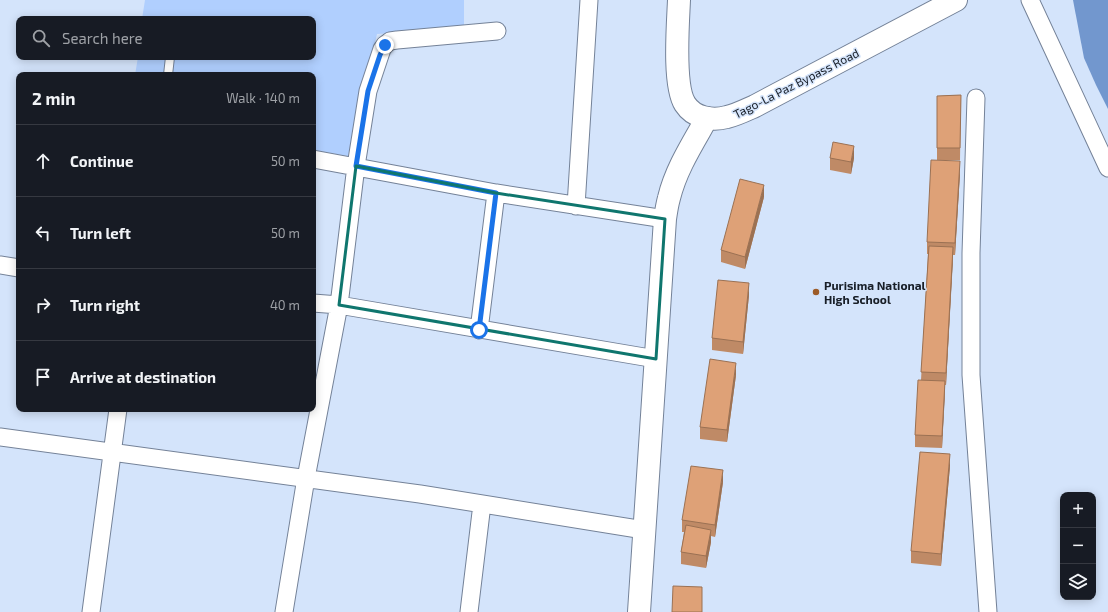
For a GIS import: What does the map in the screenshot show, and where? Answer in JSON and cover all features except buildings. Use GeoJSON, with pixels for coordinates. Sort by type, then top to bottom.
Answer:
{"type":"FeatureCollection","features":[{"type":"Feature","properties":{"kind":"main road","name":"Tago-La Paz Bypass Road"},"geometry":{"type":"LineString","coordinates":[[679,0],[678,58],[680,91],[684,103],[690,110],[707,118],[727,117],[755,106],[956,0]]}},
{"type":"Feature","properties":{"kind":"main road"},"geometry":{"type":"LineString","coordinates":[[639,612],[665,219],[669,197],[676,177],[685,157],[707,118]]}},
{"type":"Feature","properties":{"kind":"street"},"geometry":{"type":"LineString","coordinates":[[576,206],[589,0]]}},
{"type":"Feature","properties":{"kind":"street"},"geometry":{"type":"LineString","coordinates":[[1030,0],[1108,168]]}},
{"type":"Feature","properties":{"kind":"street"},"geometry":{"type":"LineString","coordinates":[[284,612],[306,478],[339,305],[356,166],[368,91],[380,55],[385,45],[390,41],[497,31]]}},
{"type":"Feature","properties":{"kind":"street"},"geometry":{"type":"LineString","coordinates":[[976,98],[971,253],[970,375],[988,612]]}},
{"type":"Feature","properties":{"kind":"street"},"geometry":{"type":"LineString","coordinates":[[316,159],[496,193],[665,219]]}},
{"type":"Feature","properties":{"kind":"street"},"geometry":{"type":"LineString","coordinates":[[479,330],[496,193]]}},
{"type":"Feature","properties":{"kind":"street"},"geometry":{"type":"LineString","coordinates":[[0,266],[16,268]]}},
{"type":"Feature","properties":{"kind":"street"},"geometry":{"type":"LineString","coordinates":[[316,303],[339,305],[656,359]]}},
{"type":"Feature","properties":{"kind":"street"},"geometry":{"type":"LineString","coordinates":[[91,612],[118,412]]}},
{"type":"Feature","properties":{"kind":"street"},"geometry":{"type":"LineString","coordinates":[[0,437],[420,494],[644,530]]}},
{"type":"Feature","properties":{"kind":"street"},"geometry":{"type":"LineString","coordinates":[[469,612],[482,504]]}},
{"type":"Feature","properties":{"kind":"lane"},"geometry":{"type":"LineString","coordinates":[[168,72],[170,60]]}},
{"type":"Feature","properties":{"kind":"highlighted area"},"geometry":{"type":"Polygon","coordinates":[[[356,166],[496,193],[665,219],[656,359],[339,305],[356,166]]]}},
{"type":"Feature","properties":{"kind":"shaded area"},"geometry":{"type":"Polygon","coordinates":[[[145,0],[464,0],[464,28],[377,34],[348,156],[316,151],[316,72],[136,72],[138,60],[316,60],[316,16],[142,16],[145,0]]]}},
{"type":"Feature","properties":{"kind":"shaded area"},"geometry":{"type":"Polygon","coordinates":[[[1073,0],[1108,0],[1108,109],[1084,58],[1073,0]]]}},
{"type":"Feature","properties":{"kind":"place","name":"Purisima National High School"},"geometry":{"type":"Point","coordinates":[816,292]}},
{"type":"Feature","properties":{"kind":"route"},"geometry":{"type":"LineString","coordinates":[[385,45],[382,49],[368,91],[356,166],[496,193],[479,330]]}}]}
